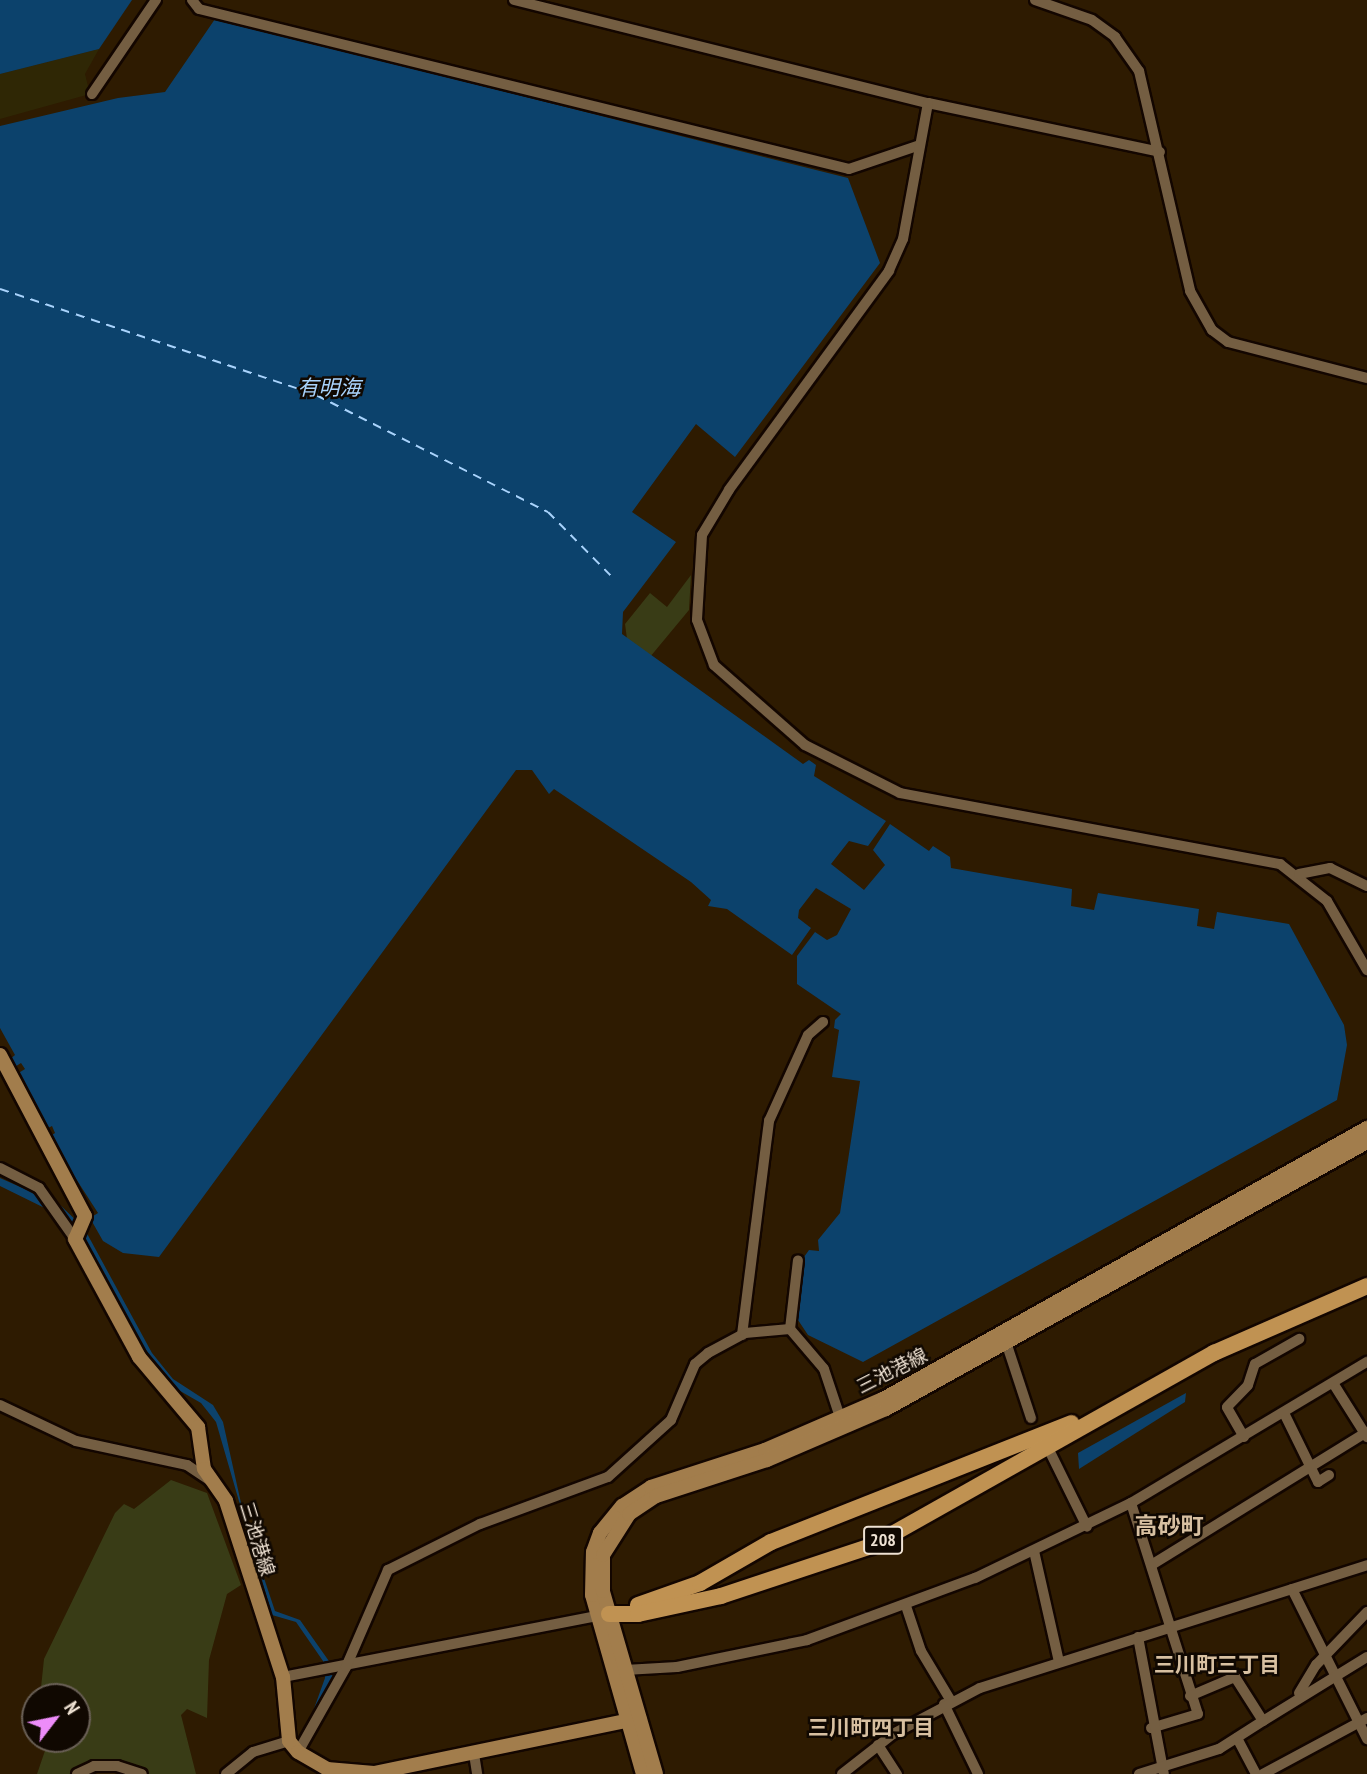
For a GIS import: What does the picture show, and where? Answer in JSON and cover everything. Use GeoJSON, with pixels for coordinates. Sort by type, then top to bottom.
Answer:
{"type":"FeatureCollection","features":[{"type":"Feature","properties":{"kind":"highway","name":"208"},"geometry":{"type":"LineString","coordinates":[[603,1615],[638,1614],[721,1597],[849,1555],[948,1506],[1130,1398],[1263,1329],[1367,1286]]}},
{"type":"Feature","properties":{"kind":"highway","name":"208"},"geometry":{"type":"LineString","coordinates":[[603,1615],[680,1591],[771,1542],[1130,1398]]}},
{"type":"Feature","properties":{"kind":"main road","name":"三池港線"},"geometry":{"type":"LineString","coordinates":[[0,1055],[85,1216],[79,1231],[139,1357],[198,1427],[211,1482],[226,1501],[283,1677],[293,1746]]}},
{"type":"Feature","properties":{"kind":"main road","name":"三池港線"},"geometry":{"type":"LineString","coordinates":[[842,1424],[1367,1128]]}},
{"type":"Feature","properties":{"kind":"main road","name":"三池港線"},"geometry":{"type":"LineString","coordinates":[[656,1774],[634,1719],[603,1615],[603,1555],[629,1514],[656,1496],[842,1424],[1006,1342],[1367,1142]]}},
{"type":"Feature","properties":{"kind":"main road","name":"三池港線"},"geometry":{"type":"LineString","coordinates":[[603,1615],[625,1670],[643,1774]]}},
{"type":"Feature","properties":{"kind":"main road"},"geometry":{"type":"LineString","coordinates":[[293,1746],[327,1769],[374,1774],[634,1719]]}},
{"type":"Feature","properties":{"kind":"street"},"geometry":{"type":"LineString","coordinates":[[92,94],[156,0]]}},
{"type":"Feature","properties":{"kind":"street"},"geometry":{"type":"LineString","coordinates":[[192,0],[199,9],[823,164],[849,169],[920,145]]}},
{"type":"Feature","properties":{"kind":"street"},"geometry":{"type":"LineString","coordinates":[[514,0],[928,103],[1160,152]]}},
{"type":"Feature","properties":{"kind":"street"},"geometry":{"type":"LineString","coordinates":[[1035,0],[1092,20],[1115,37],[1139,71],[1160,152],[1190,291],[1212,330],[1228,342],[1367,379]]}},
{"type":"Feature","properties":{"kind":"street"},"geometry":{"type":"LineString","coordinates":[[928,103],[903,239],[889,271],[729,490],[702,535],[697,620],[714,665],[805,745],[900,793],[1280,864],[1299,874],[1327,901],[1367,970]]}},
{"type":"Feature","properties":{"kind":"street"},"geometry":{"type":"LineString","coordinates":[[1299,874],[1330,868],[1367,886]]}},
{"type":"Feature","properties":{"kind":"street"},"geometry":{"type":"LineString","coordinates":[[742,1335],[769,1121],[808,1035],[823,1022]]}},
{"type":"Feature","properties":{"kind":"street"},"geometry":{"type":"LineString","coordinates":[[0,1168],[39,1188],[79,1231]]}},
{"type":"Feature","properties":{"kind":"street"},"geometry":{"type":"LineString","coordinates":[[799,1260],[790,1329],[824,1369],[842,1424]]}},
{"type":"Feature","properties":{"kind":"street"},"geometry":{"type":"LineString","coordinates":[[226,1774],[253,1752],[293,1746],[346,1667],[388,1570],[481,1524],[608,1477],[671,1420],[695,1364],[742,1335],[790,1329]]}},
{"type":"Feature","properties":{"kind":"street"},"geometry":{"type":"LineString","coordinates":[[1244,1437],[1227,1406],[1248,1385],[1255,1364],[1300,1339]]}},
{"type":"Feature","properties":{"kind":"street"},"geometry":{"type":"LineString","coordinates":[[1006,1342],[1031,1418]]}},
{"type":"Feature","properties":{"kind":"street"},"geometry":{"type":"LineString","coordinates":[[625,1670],[765,1651],[906,1606],[1087,1527],[1244,1437],[1367,1362]]}},
{"type":"Feature","properties":{"kind":"street"},"geometry":{"type":"LineString","coordinates":[[1153,1564],[1366,1434],[1332,1383]]}},
{"type":"Feature","properties":{"kind":"street"},"geometry":{"type":"LineString","coordinates":[[0,1405],[76,1441],[187,1465],[211,1482]]}},
{"type":"Feature","properties":{"kind":"street"},"geometry":{"type":"LineString","coordinates":[[1284,1413],[1318,1482],[1329,1475]]}},
{"type":"Feature","properties":{"kind":"street"},"geometry":{"type":"LineString","coordinates":[[1051,1454],[1087,1527]]}},
{"type":"Feature","properties":{"kind":"street"},"geometry":{"type":"LineString","coordinates":[[1131,1503],[1153,1564],[1190,1696],[1198,1714],[1151,1728]]}},
{"type":"Feature","properties":{"kind":"street"},"geometry":{"type":"LineString","coordinates":[[1034,1551],[1059,1662]]}},
{"type":"Feature","properties":{"kind":"street"},"geometry":{"type":"LineString","coordinates":[[842,1774],[878,1745],[948,1703],[1059,1662],[1367,1565]]}},
{"type":"Feature","properties":{"kind":"street"},"geometry":{"type":"LineString","coordinates":[[1292,1589],[1334,1675],[1363,1720],[1367,1739]]}},
{"type":"Feature","properties":{"kind":"street"},"geometry":{"type":"LineString","coordinates":[[906,1606],[921,1651],[948,1703],[978,1774]]}},
{"type":"Feature","properties":{"kind":"street"},"geometry":{"type":"LineString","coordinates":[[1299,1694],[1325,1655],[1367,1612]]}},
{"type":"Feature","properties":{"kind":"street"},"geometry":{"type":"LineString","coordinates":[[283,1677],[333,1670],[603,1615]]}},
{"type":"Feature","properties":{"kind":"street"},"geometry":{"type":"LineString","coordinates":[[1138,1637],[1151,1728],[1162,1771]]}},
{"type":"Feature","properties":{"kind":"street"},"geometry":{"type":"LineString","coordinates":[[1139,1774],[1162,1771],[1237,1738],[1299,1694],[1367,1657]]}},
{"type":"Feature","properties":{"kind":"street"},"geometry":{"type":"LineString","coordinates":[[1190,1696],[1235,1677],[1263,1721]]}},
{"type":"Feature","properties":{"kind":"street"},"geometry":{"type":"LineString","coordinates":[[1263,1774],[1363,1720]]}},
{"type":"Feature","properties":{"kind":"street"},"geometry":{"type":"LineString","coordinates":[[1237,1738],[1256,1774]]}},
{"type":"Feature","properties":{"kind":"street"},"geometry":{"type":"LineString","coordinates":[[878,1745],[897,1774]]}},
{"type":"Feature","properties":{"kind":"street"},"geometry":{"type":"LineString","coordinates":[[474,1754],[477,1774]]}},
{"type":"Feature","properties":{"kind":"street"},"geometry":{"type":"LineString","coordinates":[[77,1774],[94,1766],[117,1766],[142,1774]]}},
{"type":"Feature","properties":{"kind":"green space"},"geometry":{"type":"Polygon","coordinates":[[[691,575],[689,610],[650,657],[627,639],[625,624],[650,593],[667,607],[691,575]]]}},
{"type":"Feature","properties":{"kind":"green space"},"geometry":{"type":"Polygon","coordinates":[[[171,1480],[207,1493],[241,1585],[227,1594],[209,1660],[207,1718],[187,1709],[181,1715],[196,1774],[149,1774],[116,1762],[69,1774],[37,1774],[44,1753],[91,1753],[91,1683],[41,1683],[44,1659],[115,1513],[124,1504],[134,1509],[171,1480]]]}},
{"type":"Feature","properties":{"kind":"sand"},"geometry":{"type":"Polygon","coordinates":[[[99,49],[85,74],[90,94],[0,119],[0,74],[99,49]]]}},
{"type":"Feature","properties":{"kind":"water"},"geometry":{"type":"Polygon","coordinates":[[[0,0],[132,0],[99,49],[0,74],[0,0]]]}},
{"type":"Feature","properties":{"kind":"water","name":"有明海"},"geometry":{"type":"Polygon","coordinates":[[[215,19],[848,178],[880,263],[735,457],[696,424],[632,512],[676,542],[623,612],[622,634],[803,764],[809,760],[816,765],[814,776],[886,821],[868,846],[849,841],[831,864],[864,890],[885,865],[873,850],[890,824],[929,851],[933,846],[950,857],[951,868],[1072,889],[1071,906],[1094,910],[1098,893],[1199,909],[1197,926],[1214,929],[1217,912],[1289,924],[1344,1025],[1347,1045],[1337,1100],[863,1362],[808,1335],[796,1317],[804,1257],[809,1250],[819,1251],[818,1240],[840,1213],[860,1081],[832,1077],[839,1030],[834,1028],[835,1020],[841,1014],[797,984],[797,956],[815,932],[827,940],[837,935],[851,909],[816,888],[799,910],[798,918],[811,928],[792,955],[727,909],[708,906],[711,900],[691,882],[554,789],[549,794],[532,770],[516,770],[159,1257],[123,1253],[103,1241],[90,1218],[98,1213],[49,1137],[55,1133],[52,1126],[46,1129],[17,1074],[25,1069],[21,1063],[13,1068],[9,1060],[15,1055],[0,1028],[0,126],[118,98],[165,92],[215,19]]]}},
{"type":"Feature","properties":{"kind":"water"},"geometry":{"type":"Polygon","coordinates":[[[0,1178],[59,1204],[84,1228],[152,1353],[173,1379],[213,1405],[223,1422],[245,1521],[275,1611],[300,1620],[331,1664],[333,1680],[307,1728],[325,1678],[323,1661],[296,1622],[272,1615],[216,1422],[201,1403],[168,1384],[143,1354],[82,1235],[67,1219],[0,1186],[0,1178]]]}},
{"type":"Feature","properties":{"kind":"water"},"geometry":{"type":"Polygon","coordinates":[[[1186,1393],[1185,1402],[1079,1469],[1078,1453],[1186,1393]]]}},
{"type":"Feature","properties":{"kind":"ferry route"},"geometry":{"type":"LineString","coordinates":[[0,289],[316,395],[548,512],[615,580]]}},
{"type":"Feature","properties":{"kind":"district","name":"高砂町"},"geometry":{"type":"Point","coordinates":[1169,1526]}},
{"type":"Feature","properties":{"kind":"district","name":"三川町三丁目"},"geometry":{"type":"Point","coordinates":[1217,1665]}},
{"type":"Feature","properties":{"kind":"district","name":"三川町四丁目"},"geometry":{"type":"Point","coordinates":[871,1728]}}]}
